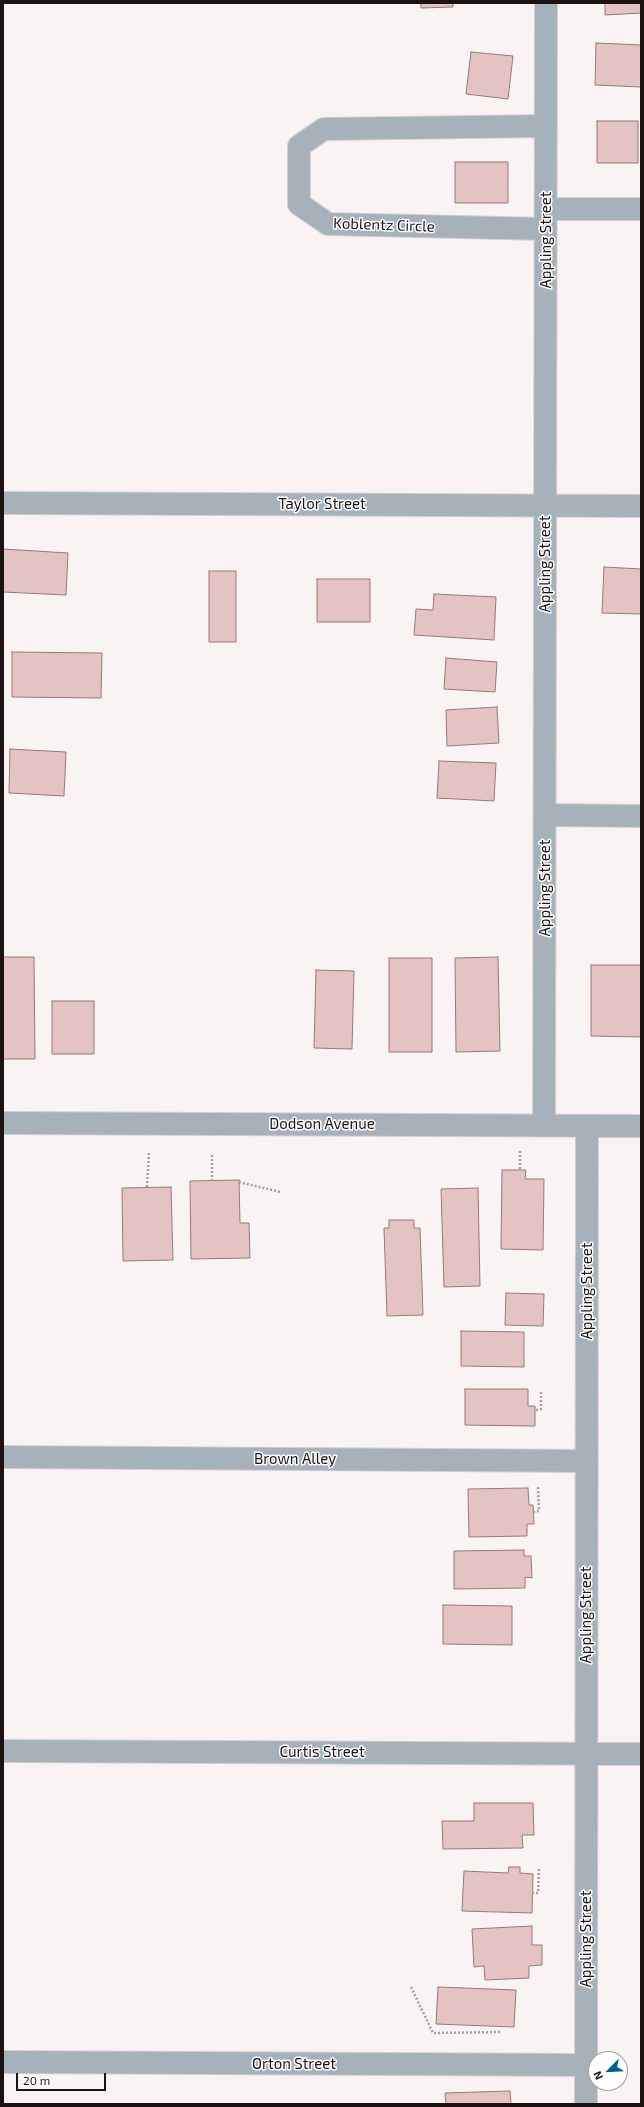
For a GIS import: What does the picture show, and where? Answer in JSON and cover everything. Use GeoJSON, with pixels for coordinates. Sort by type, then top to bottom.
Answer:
{"type":"FeatureCollection","features":[{"type":"Feature","properties":{"kind":"street","name":"Appling Street"},"geometry":{"type":"LineString","coordinates":[[544,1126],[546,3]]}},
{"type":"Feature","properties":{"kind":"street","name":"Koblentz Circle"},"geometry":{"type":"LineString","coordinates":[[546,126],[324,128],[299,146],[299,204],[328,224],[546,219]]}},
{"type":"Feature","properties":{"kind":"street"},"geometry":{"type":"LineString","coordinates":[[546,219],[641,209]]}},
{"type":"Feature","properties":{"kind":"street","name":"Taylor Street"},"geometry":{"type":"LineString","coordinates":[[3,503],[641,506]]}},
{"type":"Feature","properties":{"kind":"street"},"geometry":{"type":"LineString","coordinates":[[545,815],[641,816]]}},
{"type":"Feature","properties":{"kind":"street","name":"Dodson Avenue"},"geometry":{"type":"LineString","coordinates":[[3,1123],[641,1126]]}},
{"type":"Feature","properties":{"kind":"street","name":"Appling Street"},"geometry":{"type":"LineString","coordinates":[[586,2104],[587,1126]]}},
{"type":"Feature","properties":{"kind":"street","name":"Brown Alley"},"geometry":{"type":"LineString","coordinates":[[3,1457],[587,1461]]}},
{"type":"Feature","properties":{"kind":"street","name":"Curtis Street"},"geometry":{"type":"LineString","coordinates":[[3,1751],[641,1754]]}},
{"type":"Feature","properties":{"kind":"street","name":"Orton Street"},"geometry":{"type":"LineString","coordinates":[[3,2062],[585,2065]]}},
{"type":"Feature","properties":{"kind":"path"},"geometry":{"type":"LineString","coordinates":[[520,1148],[520,1171]]}},
{"type":"Feature","properties":{"kind":"path"},"geometry":{"type":"LineString","coordinates":[[148,1187],[149,1152]]}},
{"type":"Feature","properties":{"kind":"path"},"geometry":{"type":"LineString","coordinates":[[212,1153],[212,1181]]}},
{"type":"Feature","properties":{"kind":"path"},"geometry":{"type":"LineString","coordinates":[[239,1182],[280,1192]]}},
{"type":"Feature","properties":{"kind":"path"},"geometry":{"type":"LineString","coordinates":[[536,1410],[541,1409],[541,1392]]}},
{"type":"Feature","properties":{"kind":"path"},"geometry":{"type":"LineString","coordinates":[[533,1512],[539,1511],[537,1485]]}},
{"type":"Feature","properties":{"kind":"path"},"geometry":{"type":"LineString","coordinates":[[532,1893],[538,1893],[539,1867]]}},
{"type":"Feature","properties":{"kind":"path"},"geometry":{"type":"LineString","coordinates":[[411,1987],[433,2033],[500,2032]]}},
{"type":"Feature","properties":{"kind":"building"},"geometry":{"type":"Polygon","coordinates":[[[421,3],[453,3],[453,7],[421,8],[421,3]]]}},
{"type":"Feature","properties":{"kind":"building"},"geometry":{"type":"Polygon","coordinates":[[[605,3],[641,3],[641,13],[605,15],[605,3]]]}},
{"type":"Feature","properties":{"kind":"building"},"geometry":{"type":"Polygon","coordinates":[[[596,43],[641,45],[641,87],[595,85],[596,43]]]}},
{"type":"Feature","properties":{"kind":"building"},"geometry":{"type":"Polygon","coordinates":[[[471,52],[513,56],[508,99],[466,94],[471,52]]]}},
{"type":"Feature","properties":{"kind":"building"},"geometry":{"type":"Polygon","coordinates":[[[597,121],[638,121],[638,163],[597,163],[597,121]]]}},
{"type":"Feature","properties":{"kind":"building"},"geometry":{"type":"Polygon","coordinates":[[[455,162],[508,162],[508,203],[455,203],[455,162]]]}},
{"type":"Feature","properties":{"kind":"building"},"geometry":{"type":"Polygon","coordinates":[[[3,549],[68,553],[66,595],[3,592],[3,549]]]}},
{"type":"Feature","properties":{"kind":"building"},"geometry":{"type":"Polygon","coordinates":[[[604,567],[641,569],[641,614],[602,613],[604,567]]]}},
{"type":"Feature","properties":{"kind":"building"},"geometry":{"type":"Polygon","coordinates":[[[209,571],[236,571],[236,642],[209,642],[209,571]]]}},
{"type":"Feature","properties":{"kind":"building"},"geometry":{"type":"Polygon","coordinates":[[[317,579],[370,579],[370,622],[317,622],[317,579]]]}},
{"type":"Feature","properties":{"kind":"building"},"geometry":{"type":"Polygon","coordinates":[[[434,594],[496,597],[494,640],[414,635],[416,609],[433,610],[434,594]]]}},
{"type":"Feature","properties":{"kind":"building"},"geometry":{"type":"Polygon","coordinates":[[[12,652],[102,653],[101,698],[12,697],[12,652]]]}},
{"type":"Feature","properties":{"kind":"building"},"geometry":{"type":"Polygon","coordinates":[[[446,658],[497,662],[495,692],[444,689],[446,658]]]}},
{"type":"Feature","properties":{"kind":"building"},"geometry":{"type":"Polygon","coordinates":[[[497,707],[499,743],[447,746],[446,710],[497,707]]]}},
{"type":"Feature","properties":{"kind":"building"},"geometry":{"type":"Polygon","coordinates":[[[10,749],[66,752],[64,796],[9,793],[10,749]]]}},
{"type":"Feature","properties":{"kind":"building"},"geometry":{"type":"Polygon","coordinates":[[[439,761],[496,763],[494,801],[437,798],[439,761]]]}},
{"type":"Feature","properties":{"kind":"building"},"geometry":{"type":"Polygon","coordinates":[[[3,957],[34,957],[35,1059],[3,1059],[3,957]]]}},
{"type":"Feature","properties":{"kind":"building"},"geometry":{"type":"Polygon","coordinates":[[[498,957],[500,1051],[456,1052],[455,958],[498,957]]]}},
{"type":"Feature","properties":{"kind":"building"},"geometry":{"type":"Polygon","coordinates":[[[389,958],[432,958],[432,1052],[389,1052],[389,958]]]}},
{"type":"Feature","properties":{"kind":"building"},"geometry":{"type":"Polygon","coordinates":[[[591,965],[641,965],[641,1037],[591,1036],[591,965]]]}},
{"type":"Feature","properties":{"kind":"building"},"geometry":{"type":"Polygon","coordinates":[[[316,970],[354,971],[352,1049],[314,1048],[316,970]]]}},
{"type":"Feature","properties":{"kind":"building"},"geometry":{"type":"Polygon","coordinates":[[[52,1001],[94,1001],[94,1054],[52,1054],[52,1001]]]}},
{"type":"Feature","properties":{"kind":"building"},"geometry":{"type":"Polygon","coordinates":[[[502,1170],[526,1170],[525,1179],[544,1179],[543,1250],[501,1249],[502,1170]]]}},
{"type":"Feature","properties":{"kind":"building"},"geometry":{"type":"Polygon","coordinates":[[[239,1180],[240,1223],[249,1223],[250,1258],[191,1259],[190,1181],[239,1180]]]}},
{"type":"Feature","properties":{"kind":"building"},"geometry":{"type":"Polygon","coordinates":[[[171,1187],[173,1260],[123,1261],[122,1188],[171,1187]]]}},
{"type":"Feature","properties":{"kind":"building"},"geometry":{"type":"Polygon","coordinates":[[[478,1188],[480,1286],[444,1287],[441,1189],[478,1188]]]}},
{"type":"Feature","properties":{"kind":"building"},"geometry":{"type":"Polygon","coordinates":[[[389,1220],[414,1220],[414,1228],[420,1228],[423,1315],[387,1316],[384,1228],[389,1228],[389,1220]]]}},
{"type":"Feature","properties":{"kind":"building"},"geometry":{"type":"Polygon","coordinates":[[[506,1293],[544,1294],[543,1326],[505,1325],[506,1293]]]}},
{"type":"Feature","properties":{"kind":"building"},"geometry":{"type":"Polygon","coordinates":[[[461,1331],[524,1332],[524,1367],[461,1366],[461,1331]]]}},
{"type":"Feature","properties":{"kind":"building"},"geometry":{"type":"Polygon","coordinates":[[[465,1389],[528,1389],[528,1406],[535,1406],[535,1426],[465,1425],[465,1389]]]}},
{"type":"Feature","properties":{"kind":"building"},"geometry":{"type":"Polygon","coordinates":[[[528,1488],[529,1505],[533,1505],[534,1524],[527,1524],[527,1536],[469,1537],[468,1489],[528,1488]]]}},
{"type":"Feature","properties":{"kind":"building"},"geometry":{"type":"Polygon","coordinates":[[[524,1550],[524,1556],[531,1556],[532,1578],[525,1577],[525,1588],[454,1589],[454,1551],[524,1550]]]}},
{"type":"Feature","properties":{"kind":"building"},"geometry":{"type":"Polygon","coordinates":[[[443,1605],[512,1606],[512,1645],[443,1644],[443,1605]]]}},
{"type":"Feature","properties":{"kind":"building"},"geometry":{"type":"Polygon","coordinates":[[[474,1803],[533,1803],[534,1835],[522,1835],[523,1848],[443,1849],[442,1821],[474,1821],[474,1803]]]}},
{"type":"Feature","properties":{"kind":"building"},"geometry":{"type":"Polygon","coordinates":[[[509,1867],[520,1867],[520,1873],[533,1874],[532,1913],[462,1911],[464,1871],[508,1873],[509,1867]]]}},
{"type":"Feature","properties":{"kind":"building"},"geometry":{"type":"Polygon","coordinates":[[[532,1926],[532,1945],[542,1945],[542,1965],[529,1966],[529,1978],[485,1980],[484,1966],[474,1967],[472,1929],[532,1926]]]}},
{"type":"Feature","properties":{"kind":"building"},"geometry":{"type":"Polygon","coordinates":[[[438,1987],[516,1990],[514,2027],[436,2024],[438,1987]]]}},
{"type":"Feature","properties":{"kind":"building"},"geometry":{"type":"Polygon","coordinates":[[[510,2091],[511,2104],[446,2104],[445,2093],[510,2091]]]}}]}
